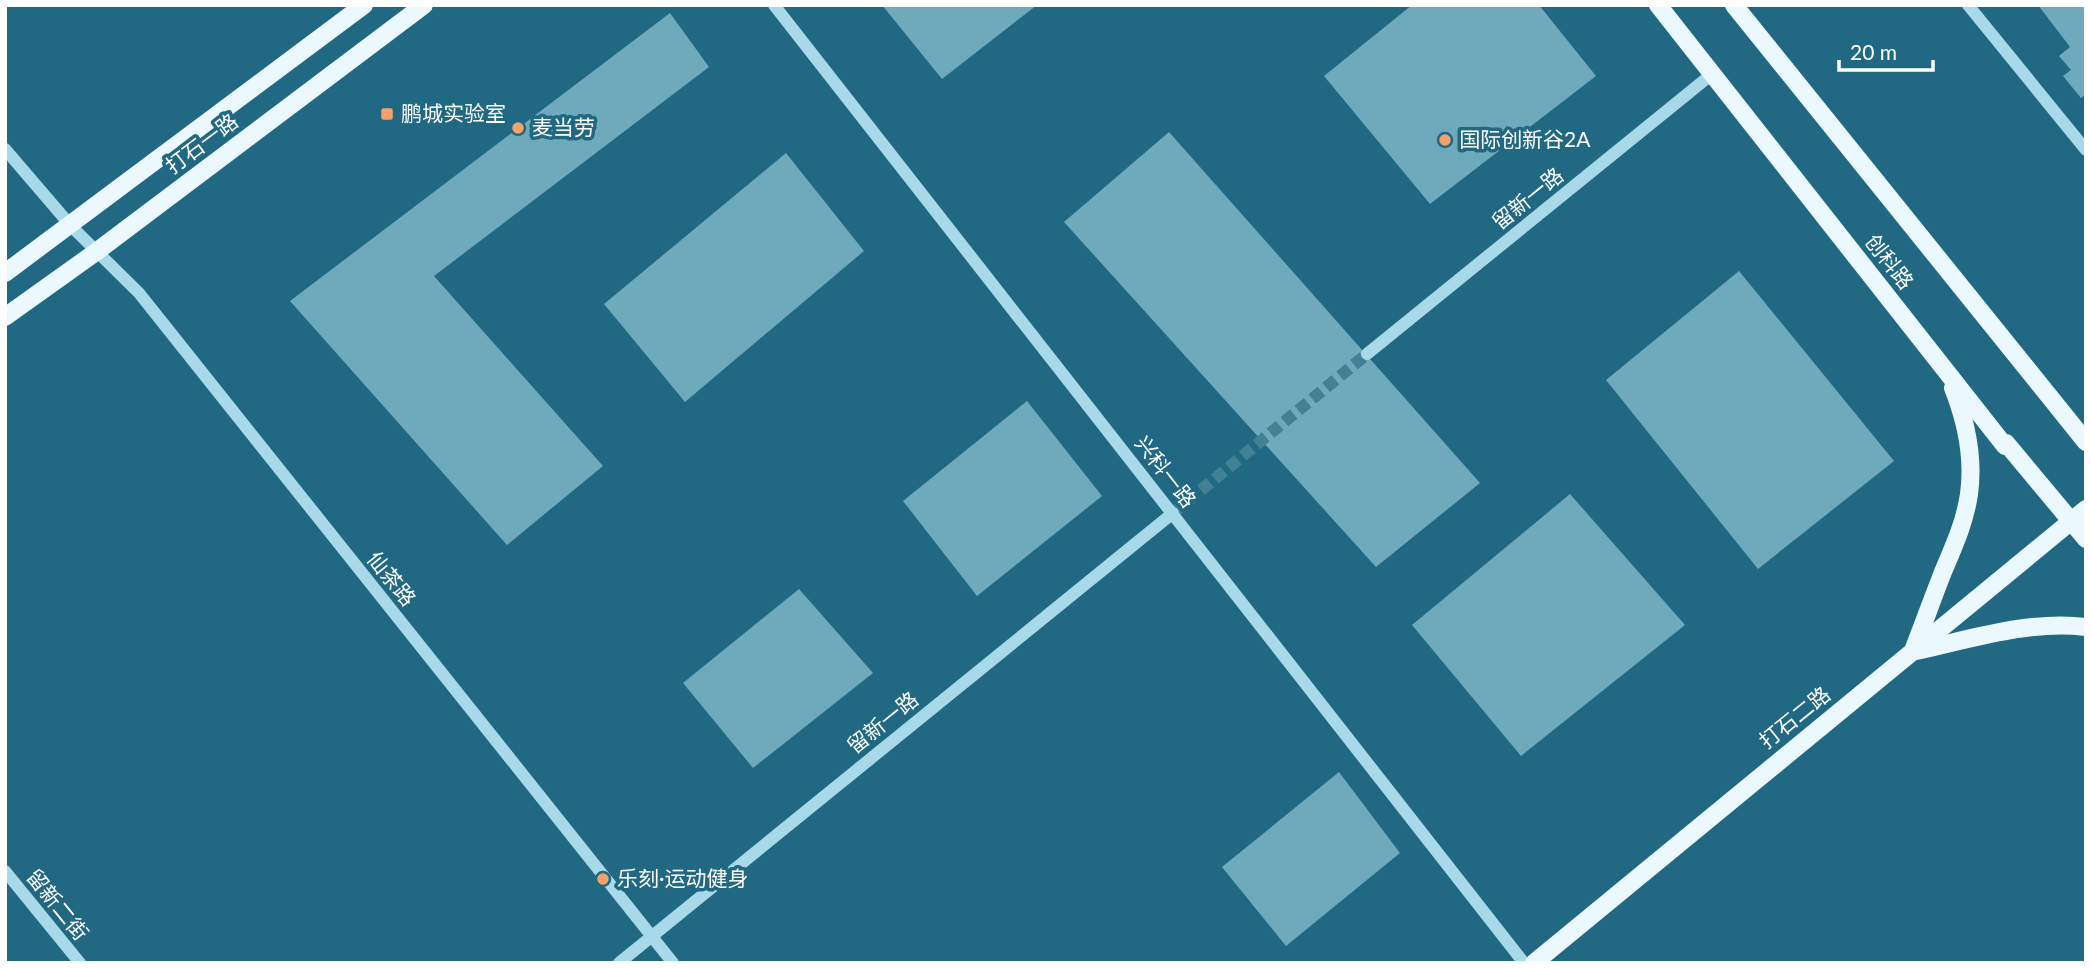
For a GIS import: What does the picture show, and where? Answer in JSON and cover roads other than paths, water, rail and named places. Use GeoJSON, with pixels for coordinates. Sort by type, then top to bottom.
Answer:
{"type":"FeatureCollection","features":[{"type":"Feature","properties":{"kind":"main road","name":"打石一路"},"geometry":{"type":"LineString","coordinates":[[5,273],[364,5]]}},
{"type":"Feature","properties":{"kind":"main road","name":"打石一路"},"geometry":{"type":"LineString","coordinates":[[5,317],[96,252],[424,5]]}},
{"type":"Feature","properties":{"kind":"main road","name":"创科路"},"geometry":{"type":"LineString","coordinates":[[1658,5],[2006,446],[2006,443],[2086,539]]}},
{"type":"Feature","properties":{"kind":"main road","name":"创科路"},"geometry":{"type":"LineString","coordinates":[[1734,5],[2086,442]]}},
{"type":"Feature","properties":{"kind":"main road"},"geometry":{"type":"LineString","coordinates":[[1913,651],[1954,547],[1969,492],[1968,440],[1963,416],[1946,371]]}},
{"type":"Feature","properties":{"kind":"main road","name":"打石二路"},"geometry":{"type":"LineString","coordinates":[[1534,963],[2086,509]]}},
{"type":"Feature","properties":{"kind":"main road"},"geometry":{"type":"LineString","coordinates":[[1913,651],[2023,628],[2047,625],[2086,627]]}},
{"type":"Feature","properties":{"kind":"street","name":"兴科一路"},"geometry":{"type":"LineString","coordinates":[[774,5],[1524,963]]}},
{"type":"Feature","properties":{"kind":"street"},"geometry":{"type":"LineString","coordinates":[[1968,5],[2086,150]]}},
{"type":"Feature","properties":{"kind":"street","name":"留新一路"},"geometry":{"type":"LineString","coordinates":[[1367,354],[1712,74]]}},
{"type":"Feature","properties":{"kind":"street","name":"仙茶路"},"geometry":{"type":"LineString","coordinates":[[5,149],[71,226],[139,293],[673,963]]}},
{"type":"Feature","properties":{"kind":"street","name":"留新一路"},"geometry":{"type":"LineString","coordinates":[[619,963],[1172,513]]}},
{"type":"Feature","properties":{"kind":"street","name":"留新二街"},"geometry":{"type":"LineString","coordinates":[[5,871],[80,963]]}},
{"type":"Feature","properties":{"kind":"tunnel"},"geometry":{"type":"LineString","coordinates":[[1173,513],[1367,354]]}},
{"type":"Feature","properties":{"kind":"place","name":"鹏城实验室"},"geometry":{"type":"Point","coordinates":[387,114]}},
{"type":"Feature","properties":{"kind":"place","name":"麦当劳"},"geometry":{"type":"Point","coordinates":[518,128]}},
{"type":"Feature","properties":{"kind":"place","name":"国际创新谷2A"},"geometry":{"type":"Point","coordinates":[1445,140]}},
{"type":"Feature","properties":{"kind":"place","name":"乐刻·运动健身"},"geometry":{"type":"Point","coordinates":[603,879]}}]}
